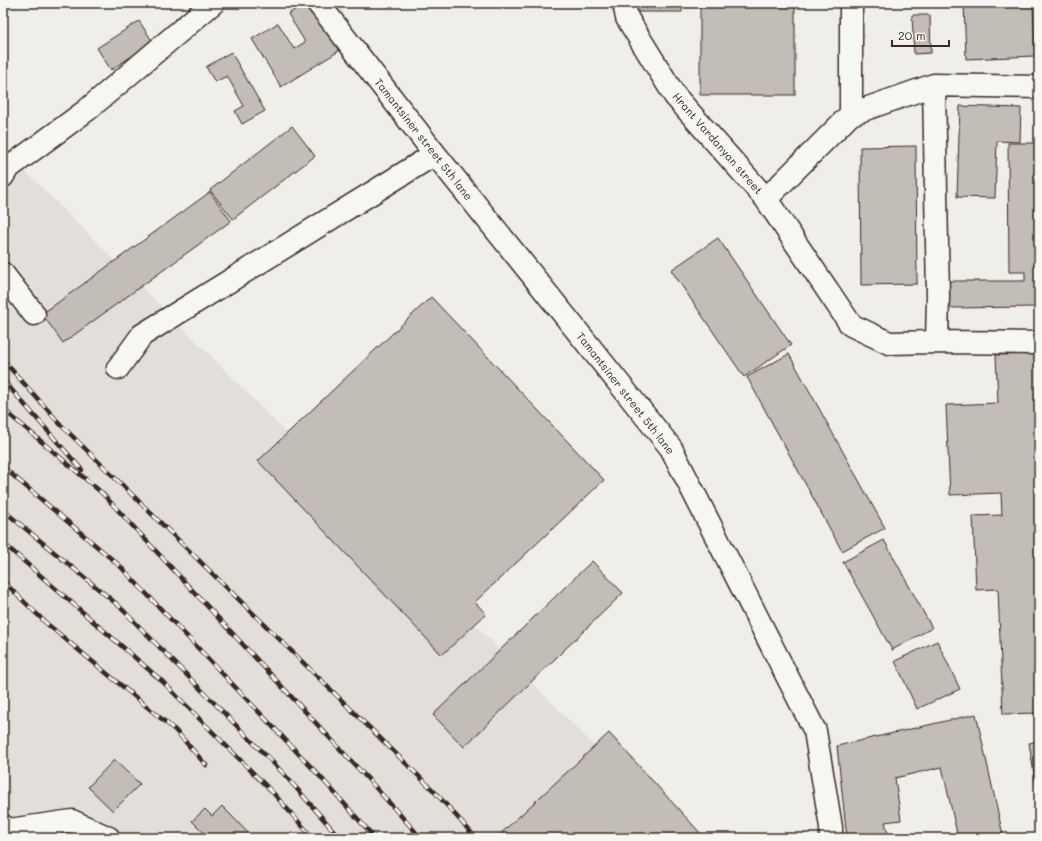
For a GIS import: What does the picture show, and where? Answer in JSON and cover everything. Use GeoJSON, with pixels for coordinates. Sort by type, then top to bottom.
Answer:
{"type":"FeatureCollection","features":[{"type":"Feature","properties":{"kind":"lane"},"geometry":{"type":"LineString","coordinates":[[3,176],[7,168],[87,110],[213,3]]}},
{"type":"Feature","properties":{"kind":"lane","name":"Tamantsiner street 5th lane"},"geometry":{"type":"LineString","coordinates":[[318,3],[436,154],[671,448],[815,731],[831,827],[831,838]]}},
{"type":"Feature","properties":{"kind":"lane","name":"Hrant Vardanyan street"},"geometry":{"type":"LineString","coordinates":[[611,3],[626,11],[675,96],[766,199],[851,114],[934,85],[1039,87]]}},
{"type":"Feature","properties":{"kind":"lane"},"geometry":{"type":"LineString","coordinates":[[851,3],[851,114]]}},
{"type":"Feature","properties":{"kind":"lane"},"geometry":{"type":"LineString","coordinates":[[934,85],[938,296],[937,342]]}},
{"type":"Feature","properties":{"kind":"lane"},"geometry":{"type":"LineString","coordinates":[[118,368],[142,335],[436,154]]}},
{"type":"Feature","properties":{"kind":"lane"},"geometry":{"type":"LineString","coordinates":[[766,199],[851,324],[889,343],[1039,343]]}},
{"type":"Feature","properties":{"kind":"lane"},"geometry":{"type":"LineString","coordinates":[[3,274],[34,314]]}},
{"type":"Feature","properties":{"kind":"lane"},"geometry":{"type":"LineString","coordinates":[[3,826],[9,830],[72,821],[109,838]]}},
{"type":"Feature","properties":{"kind":"shaded area"},"geometry":{"type":"Polygon","coordinates":[[[3,149],[206,351],[685,838],[3,838],[3,149]]]}},
{"type":"Feature","properties":{"kind":"building"},"geometry":{"type":"Polygon","coordinates":[[[306,3],[310,3],[339,51],[281,87],[252,39],[278,23],[294,49],[305,42],[288,14],[306,3]]]}},
{"type":"Feature","properties":{"kind":"building"},"geometry":{"type":"Polygon","coordinates":[[[629,3],[682,3],[682,12],[630,12],[629,3]]]}},
{"type":"Feature","properties":{"kind":"building"},"geometry":{"type":"Polygon","coordinates":[[[700,3],[795,3],[795,95],[700,95],[700,3]]]}},
{"type":"Feature","properties":{"kind":"building"},"geometry":{"type":"Polygon","coordinates":[[[964,3],[1033,3],[1035,56],[966,59],[964,3]]]}},
{"type":"Feature","properties":{"kind":"building"},"geometry":{"type":"Polygon","coordinates":[[[912,15],[930,15],[931,53],[914,54],[912,15]]]}},
{"type":"Feature","properties":{"kind":"building"},"geometry":{"type":"Polygon","coordinates":[[[139,21],[153,42],[111,70],[97,48],[139,21]]]}},
{"type":"Feature","properties":{"kind":"building"},"geometry":{"type":"Polygon","coordinates":[[[231,52],[265,111],[242,124],[235,111],[244,106],[227,76],[215,82],[206,67],[231,52]]]}},
{"type":"Feature","properties":{"kind":"building"},"geometry":{"type":"Polygon","coordinates":[[[960,106],[1021,108],[1020,142],[997,141],[995,198],[957,197],[960,106]]]}},
{"type":"Feature","properties":{"kind":"building"},"geometry":{"type":"Polygon","coordinates":[[[292,126],[315,156],[233,219],[210,190],[292,126]]]}},
{"type":"Feature","properties":{"kind":"building"},"geometry":{"type":"Polygon","coordinates":[[[1008,143],[1039,143],[1039,307],[947,308],[947,281],[1025,281],[1025,272],[1009,272],[1008,143]]]}},
{"type":"Feature","properties":{"kind":"building"},"geometry":{"type":"Polygon","coordinates":[[[916,146],[917,284],[861,285],[860,147],[916,146]]]}},
{"type":"Feature","properties":{"kind":"building"},"geometry":{"type":"Polygon","coordinates":[[[210,192],[231,221],[63,343],[42,314],[210,192]]]}},
{"type":"Feature","properties":{"kind":"building"},"geometry":{"type":"Polygon","coordinates":[[[718,238],[791,345],[744,377],[671,270],[718,238]]]}},
{"type":"Feature","properties":{"kind":"building"},"geometry":{"type":"Polygon","coordinates":[[[431,297],[604,480],[475,602],[486,614],[442,655],[258,461],[431,297]]]}},
{"type":"Feature","properties":{"kind":"building"},"geometry":{"type":"Polygon","coordinates":[[[789,354],[885,528],[842,551],[747,377],[789,354]]]}},
{"type":"Feature","properties":{"kind":"building"},"geometry":{"type":"Polygon","coordinates":[[[1039,354],[1039,713],[1003,714],[998,589],[976,590],[973,516],[1002,515],[1001,493],[950,495],[946,405],[998,403],[996,355],[1039,354]]]}},
{"type":"Feature","properties":{"kind":"building"},"geometry":{"type":"Polygon","coordinates":[[[884,540],[932,628],[892,650],[843,562],[884,540]]]}},
{"type":"Feature","properties":{"kind":"building"},"geometry":{"type":"Polygon","coordinates":[[[592,561],[623,593],[464,747],[433,715],[592,561]]]}},
{"type":"Feature","properties":{"kind":"building"},"geometry":{"type":"Polygon","coordinates":[[[937,641],[960,689],[917,709],[895,661],[937,641]]]}},
{"type":"Feature","properties":{"kind":"building"},"geometry":{"type":"Polygon","coordinates":[[[976,714],[1003,835],[990,838],[958,838],[942,767],[895,778],[901,820],[885,822],[889,838],[847,838],[837,746],[976,714]]]}},
{"type":"Feature","properties":{"kind":"building"},"geometry":{"type":"Polygon","coordinates":[[[609,733],[702,835],[699,838],[496,838],[609,733]]]}},
{"type":"Feature","properties":{"kind":"building"},"geometry":{"type":"Polygon","coordinates":[[[1039,741],[1039,805],[1029,743],[1039,741]]]}},
{"type":"Feature","properties":{"kind":"building"},"geometry":{"type":"Polygon","coordinates":[[[114,760],[140,784],[113,811],[88,787],[114,760]]]}},
{"type":"Feature","properties":{"kind":"building"},"geometry":{"type":"Polygon","coordinates":[[[222,806],[253,838],[209,838],[192,821],[205,809],[212,816],[222,806]]]}},
{"type":"Feature","properties":{"kind":"railway"},"geometry":{"type":"LineString","coordinates":[[3,360],[61,425],[433,790],[476,838]]}},
{"type":"Feature","properties":{"kind":"railway"},"geometry":{"type":"LineString","coordinates":[[3,380],[82,470]]}},
{"type":"Feature","properties":{"kind":"railway"},"geometry":{"type":"LineString","coordinates":[[3,409],[102,493],[421,838]]}},
{"type":"Feature","properties":{"kind":"railway"},"geometry":{"type":"LineString","coordinates":[[3,467],[120,566],[315,771],[375,838]]}},
{"type":"Feature","properties":{"kind":"railway"},"geometry":{"type":"LineString","coordinates":[[3,510],[119,606],[283,773],[340,838]]}},
{"type":"Feature","properties":{"kind":"railway"},"geometry":{"type":"LineString","coordinates":[[3,543],[163,682],[274,794],[313,838]]}},
{"type":"Feature","properties":{"kind":"railway"},"geometry":{"type":"LineString","coordinates":[[3,581],[46,623],[175,730],[206,765]]}}]}
